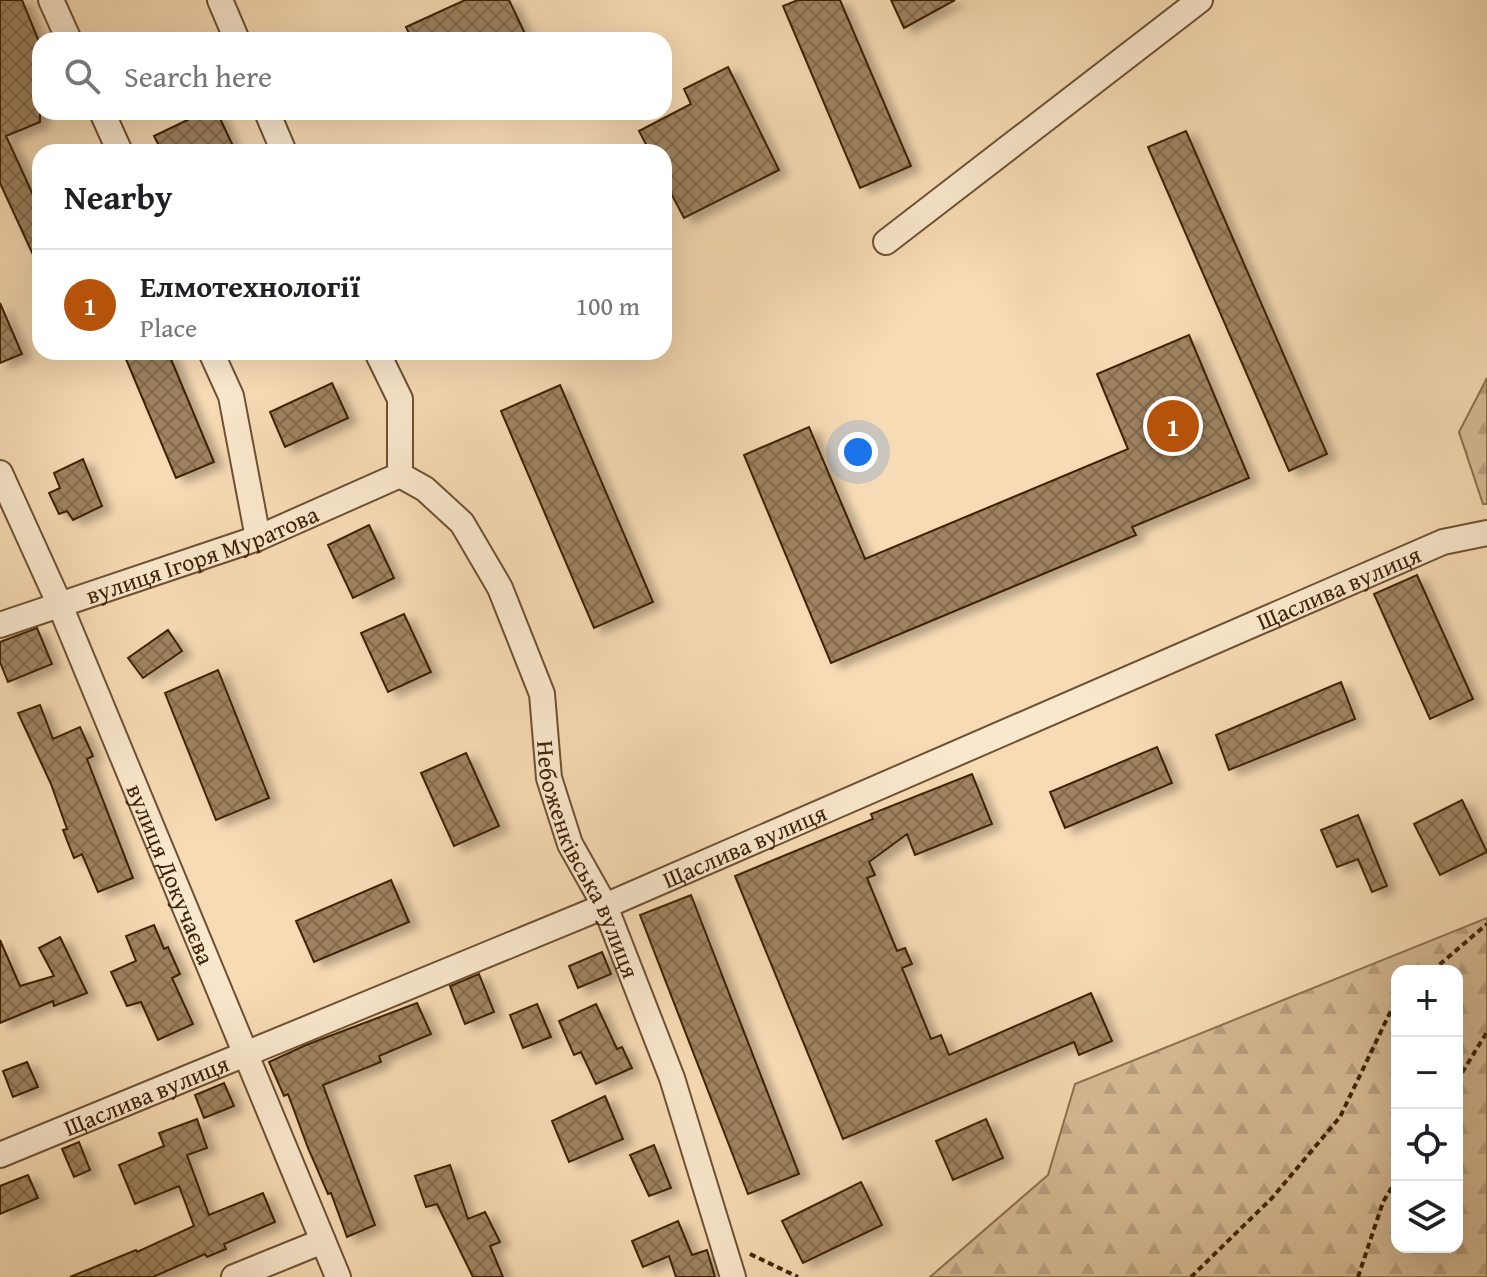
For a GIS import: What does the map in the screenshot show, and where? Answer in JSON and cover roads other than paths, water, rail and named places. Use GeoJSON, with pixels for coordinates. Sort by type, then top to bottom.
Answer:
{"type":"FeatureCollection","features":[{"type":"Feature","properties":{"kind":"street"},"geometry":{"type":"LineString","coordinates":[[51,0],[65,32]]}},
{"type":"Feature","properties":{"kind":"street"},"geometry":{"type":"LineString","coordinates":[[220,0],[234,32]]}},
{"type":"Feature","properties":{"kind":"street"},"geometry":{"type":"LineString","coordinates":[[886,242],[1200,0]]}},
{"type":"Feature","properties":{"kind":"street"},"geometry":{"type":"LineString","coordinates":[[106,120],[116,144]]}},
{"type":"Feature","properties":{"kind":"street"},"geometry":{"type":"LineString","coordinates":[[270,120],[281,144]]}},
{"type":"Feature","properties":{"kind":"street"},"geometry":{"type":"LineString","coordinates":[[215,360],[231,396],[258,538]]}},
{"type":"Feature","properties":{"kind":"street"},"geometry":{"type":"LineString","coordinates":[[381,360],[400,399],[400,475]]}},
{"type":"Feature","properties":{"kind":"street","name":"вулиця Докучаєва"},"geometry":{"type":"LineString","coordinates":[[0,473],[59,603],[338,1277]]}},
{"type":"Feature","properties":{"kind":"street","name":"вулиця Ігоря Муратова"},"geometry":{"type":"LineString","coordinates":[[0,625],[258,538],[400,475]]}},
{"type":"Feature","properties":{"kind":"street","name":"Небоженківська вулиця"},"geometry":{"type":"LineString","coordinates":[[400,475],[425,489],[462,523],[500,588],[542,694],[549,778],[570,844],[605,906],[672,1078],[733,1277]]}},
{"type":"Feature","properties":{"kind":"street","name":"Щаслива вулиця"},"geometry":{"type":"LineString","coordinates":[[2,1148],[244,1054],[605,906],[1443,542],[1487,533]]}},
{"type":"Feature","properties":{"kind":"street"},"geometry":{"type":"LineString","coordinates":[[234,1277],[323,1241]]}},
{"type":"Feature","properties":{"kind":"place","name":"Елмотехнології"},"geometry":{"type":"Point","coordinates":[1173,426]}}]}
